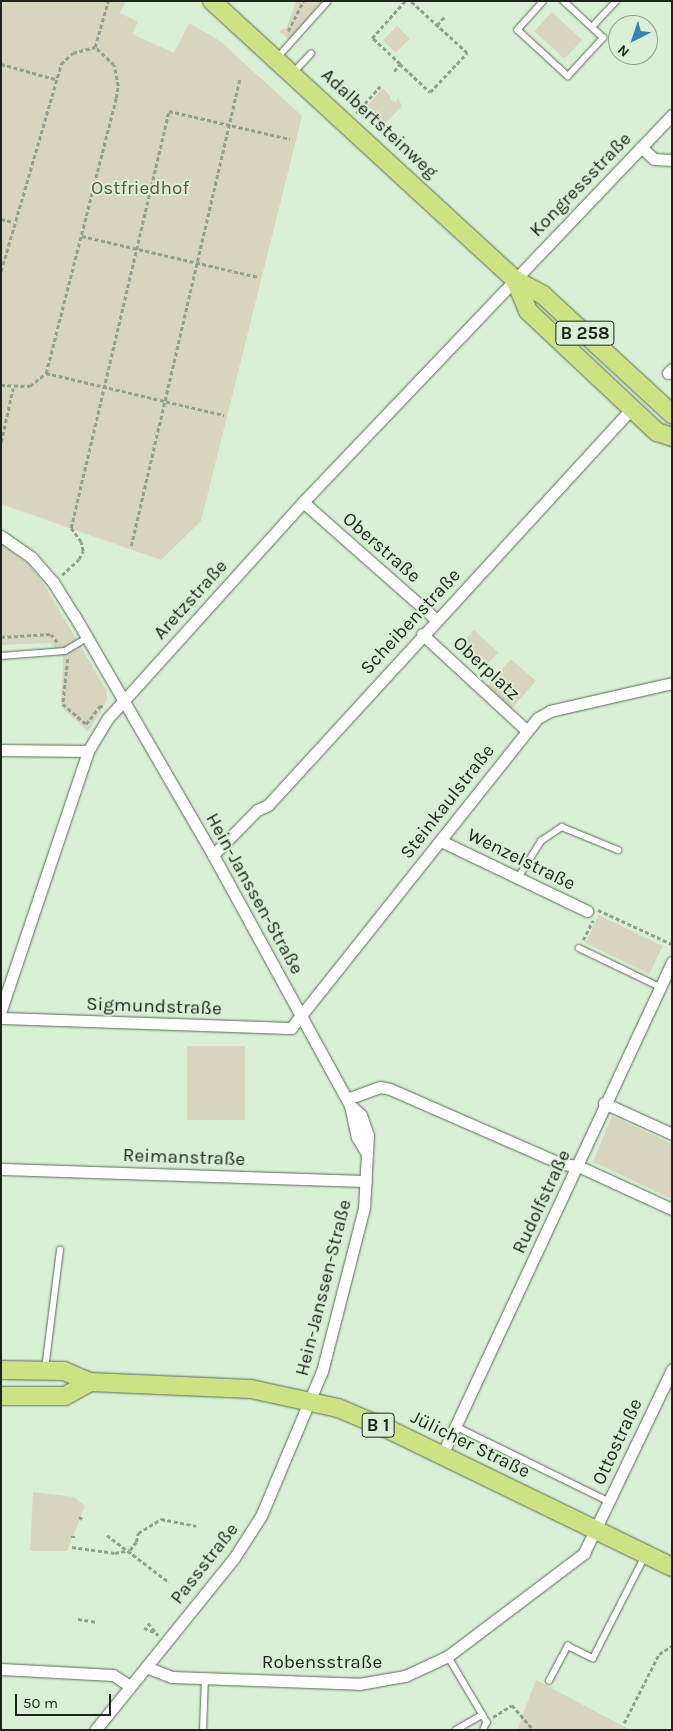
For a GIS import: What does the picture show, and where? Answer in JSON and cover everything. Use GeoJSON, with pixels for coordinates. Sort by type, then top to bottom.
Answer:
{"type":"FeatureCollection","features":[{"type":"Feature","properties":{"kind":"main road","name":"Adalbertsteinweg"},"geometry":{"type":"LineString","coordinates":[[212,1],[293,73],[515,280],[543,295],[672,414]]}},
{"type":"Feature","properties":{"kind":"main road","name":"Adalbertsteinweg"},"geometry":{"type":"LineString","coordinates":[[515,280],[528,312],[657,432],[672,437]]}},
{"type":"Feature","properties":{"kind":"main road","name":"Jülicher Straße"},"geometry":{"type":"LineString","coordinates":[[1,1370],[64,1372],[90,1382],[251,1389],[311,1401],[358,1417],[442,1455],[672,1567]]}},
{"type":"Feature","properties":{"kind":"main road"},"geometry":{"type":"LineString","coordinates":[[1,1396],[66,1396],[90,1382]]}},
{"type":"Feature","properties":{"kind":"street","name":"Kongressstraße"},"geometry":{"type":"LineString","coordinates":[[515,280],[672,114]]}},
{"type":"Feature","properties":{"kind":"street"},"geometry":{"type":"LineString","coordinates":[[641,147],[654,159],[672,160]]}},
{"type":"Feature","properties":{"kind":"street","name":"Aretzstraße"},"geometry":{"type":"LineString","coordinates":[[1,1010],[88,751],[108,718],[303,502],[515,280]]}},
{"type":"Feature","properties":{"kind":"street","name":"Scheibenstraße"},"geometry":{"type":"LineString","coordinates":[[213,855],[257,810],[268,805],[422,634],[632,408]]}},
{"type":"Feature","properties":{"kind":"street","name":"Oberstraße"},"geometry":{"type":"LineString","coordinates":[[303,502],[436,620]]}},
{"type":"Feature","properties":{"kind":"street","name":"Hein-Janssen-Straße"},"geometry":{"type":"LineString","coordinates":[[1,536],[32,558],[53,582],[213,855],[348,1102],[361,1115],[366,1128],[364,1208],[322,1371],[311,1401]]}},
{"type":"Feature","properties":{"kind":"street","name":"Oberplatz"},"geometry":{"type":"LineString","coordinates":[[422,634],[526,730]]}},
{"type":"Feature","properties":{"kind":"street","name":"Steinkaulstraße"},"geometry":{"type":"LineString","coordinates":[[302,1018],[526,730],[550,711],[672,683]]}},
{"type":"Feature","properties":{"kind":"street"},"geometry":{"type":"LineString","coordinates":[[1,750],[88,751]]}},
{"type":"Feature","properties":{"kind":"street","name":"Wenzelstraße"},"geometry":{"type":"LineString","coordinates":[[441,841],[587,911]]}},
{"type":"Feature","properties":{"kind":"street","name":"Rudolfstraße"},"geometry":{"type":"LineString","coordinates":[[442,1455],[457,1427],[578,1166],[604,1103],[672,962]]}},
{"type":"Feature","properties":{"kind":"street","name":"Sigmundstraße"},"geometry":{"type":"LineString","coordinates":[[1,1018],[291,1028],[302,1018]]}},
{"type":"Feature","properties":{"kind":"street"},"geometry":{"type":"LineString","coordinates":[[348,1102],[380,1087],[390,1089],[562,1164],[578,1166],[672,1209]]}},
{"type":"Feature","properties":{"kind":"street"},"geometry":{"type":"LineString","coordinates":[[604,1103],[672,1134]]}},
{"type":"Feature","properties":{"kind":"street","name":"Reimanstraße"},"geometry":{"type":"LineString","coordinates":[[1,1169],[366,1180]]}},
{"type":"Feature","properties":{"kind":"street","name":"Ottostraße"},"geometry":{"type":"LineString","coordinates":[[597,1530],[672,1369]]}},
{"type":"Feature","properties":{"kind":"street","name":"Passstraße"},"geometry":{"type":"LineString","coordinates":[[95,1730],[253,1532],[311,1401]]}},
{"type":"Feature","properties":{"kind":"street","name":"Robensstraße"},"geometry":{"type":"LineString","coordinates":[[146,1667],[172,1677],[358,1684],[405,1676],[448,1656],[580,1558],[597,1530]]}},
{"type":"Feature","properties":{"kind":"street"},"geometry":{"type":"LineString","coordinates":[[1,1669],[113,1674],[130,1686]]}},
{"type":"Feature","properties":{"kind":"lane"},"geometry":{"type":"LineString","coordinates":[[273,55],[328,1]]}},
{"type":"Feature","properties":{"kind":"lane"},"geometry":{"type":"LineString","coordinates":[[544,1],[518,30],[568,76],[603,38],[563,1]]}},
{"type":"Feature","properties":{"kind":"lane"},"geometry":{"type":"LineString","coordinates":[[592,27],[616,1]]}},
{"type":"Feature","properties":{"kind":"lane"},"geometry":{"type":"LineString","coordinates":[[293,73],[311,54]]}},
{"type":"Feature","properties":{"kind":"lane"},"geometry":{"type":"LineString","coordinates":[[1,656],[65,651],[87,638]]}},
{"type":"Feature","properties":{"kind":"lane"},"geometry":{"type":"LineString","coordinates":[[518,878],[541,841],[562,827],[618,850]]}},
{"type":"Feature","properties":{"kind":"lane"},"geometry":{"type":"LineString","coordinates":[[579,948],[660,987]]}},
{"type":"Feature","properties":{"kind":"lane"},"geometry":{"type":"LineString","coordinates":[[44,1371],[60,1250]]}},
{"type":"Feature","properties":{"kind":"lane"},"geometry":{"type":"LineString","coordinates":[[457,1427],[610,1502]]}},
{"type":"Feature","properties":{"kind":"lane"},"geometry":{"type":"LineString","coordinates":[[550,1681],[568,1646],[593,1658],[646,1555]]}},
{"type":"Feature","properties":{"kind":"lane"},"geometry":{"type":"LineString","coordinates":[[448,1656],[487,1722],[484,1729]]}},
{"type":"Feature","properties":{"kind":"lane"},"geometry":{"type":"LineString","coordinates":[[203,1730],[205,1678]]}},
{"type":"Feature","properties":{"kind":"lane"},"geometry":{"type":"LineString","coordinates":[[456,1730],[482,1715]]}},
{"type":"Feature","properties":{"kind":"path"},"geometry":{"type":"LineString","coordinates":[[95,46],[108,1]]}},
{"type":"Feature","properties":{"kind":"path"},"geometry":{"type":"LineString","coordinates":[[273,55],[288,32],[303,1]]}},
{"type":"Feature","properties":{"kind":"path"},"geometry":{"type":"LineString","coordinates":[[405,1],[372,38],[430,92],[466,53],[410,1]]}},
{"type":"Feature","properties":{"kind":"path"},"geometry":{"type":"LineString","coordinates":[[436,25],[446,15]]}},
{"type":"Feature","properties":{"kind":"path"},"geometry":{"type":"LineString","coordinates":[[1,271],[55,79],[66,57],[95,46]]}},
{"type":"Feature","properties":{"kind":"path"},"geometry":{"type":"LineString","coordinates":[[1,385],[13,388],[30,386],[46,373],[82,236],[118,86],[114,65],[95,46]]}},
{"type":"Feature","properties":{"kind":"path"},"geometry":{"type":"LineString","coordinates":[[1,64],[55,79]]}},
{"type":"Feature","properties":{"kind":"path"},"geometry":{"type":"LineString","coordinates":[[394,71],[400,64]]}},
{"type":"Feature","properties":{"kind":"path"},"geometry":{"type":"LineString","coordinates":[[131,546],[240,79]]}},
{"type":"Feature","properties":{"kind":"path"},"geometry":{"type":"LineString","coordinates":[[346,123],[380,86]]}},
{"type":"Feature","properties":{"kind":"path"},"geometry":{"type":"LineString","coordinates":[[53,582],[65,574],[83,551],[81,542],[71,528],[169,111],[290,139]]}},
{"type":"Feature","properties":{"kind":"path"},"geometry":{"type":"LineString","coordinates":[[1,219],[14,222]]}},
{"type":"Feature","properties":{"kind":"path"},"geometry":{"type":"LineString","coordinates":[[82,236],[258,277]]}},
{"type":"Feature","properties":{"kind":"path"},"geometry":{"type":"LineString","coordinates":[[46,373],[224,415]]}},
{"type":"Feature","properties":{"kind":"path"},"geometry":{"type":"LineString","coordinates":[[1,442],[13,388]]}},
{"type":"Feature","properties":{"kind":"path"},"geometry":{"type":"LineString","coordinates":[[1,637],[51,634],[68,655],[63,704],[86,724],[101,705],[108,718]]}},
{"type":"Feature","properties":{"kind":"path"},"geometry":{"type":"LineString","coordinates":[[579,948],[599,909],[672,944]]}},
{"type":"Feature","properties":{"kind":"path"},"geometry":{"type":"LineString","coordinates":[[79,1517],[83,1519]]}},
{"type":"Feature","properties":{"kind":"path"},"geometry":{"type":"LineString","coordinates":[[72,1547],[115,1553],[130,1550],[136,1542],[138,1532],[152,1521],[170,1520],[196,1526]]}},
{"type":"Feature","properties":{"kind":"path"},"geometry":{"type":"LineString","coordinates":[[107,1535],[130,1550],[169,1582]]}},
{"type":"Feature","properties":{"kind":"path"},"geometry":{"type":"LineString","coordinates":[[71,1537],[76,1537]]}},
{"type":"Feature","properties":{"kind":"path"},"geometry":{"type":"LineString","coordinates":[[78,1619],[97,1622]]}},
{"type":"Feature","properties":{"kind":"path"},"geometry":{"type":"LineString","coordinates":[[144,1628],[155,1633],[148,1623]]}},
{"type":"Feature","properties":{"kind":"path"},"geometry":{"type":"LineString","coordinates":[[624,1723],[659,1654],[672,1646]]}},
{"type":"Feature","properties":{"kind":"path"},"geometry":{"type":"LineString","coordinates":[[487,1722],[512,1705],[534,1730]]}},
{"type":"Feature","properties":{"kind":"green space","name":"Ostfriedhof"},"geometry":{"type":"Polygon","coordinates":[[[1,1],[126,1],[120,13],[138,22],[132,34],[174,53],[189,23],[220,41],[302,116],[201,521],[161,560],[1,504],[1,1]]]}},
{"type":"Feature","properties":{"kind":"green space"},"geometry":{"type":"Polygon","coordinates":[[[296,1],[323,1],[290,40],[279,31],[287,27],[296,1]]]}},
{"type":"Feature","properties":{"kind":"green space"},"geometry":{"type":"Polygon","coordinates":[[[552,12],[582,40],[564,59],[534,31],[552,12]]]}},
{"type":"Feature","properties":{"kind":"green space"},"geometry":{"type":"Polygon","coordinates":[[[397,26],[410,39],[396,53],[383,40],[397,26]]]}},
{"type":"Feature","properties":{"kind":"green space"},"geometry":{"type":"Polygon","coordinates":[[[383,88],[390,96],[390,100],[396,102],[398,98],[402,106],[386,123],[367,106],[383,88]]]}},
{"type":"Feature","properties":{"kind":"green space"},"geometry":{"type":"Polygon","coordinates":[[[1,543],[29,565],[43,583],[107,691],[107,700],[88,732],[61,707],[63,657],[51,643],[1,645],[1,543]]]}},
{"type":"Feature","properties":{"kind":"green space"},"geometry":{"type":"Polygon","coordinates":[[[474,630],[498,653],[484,668],[460,645],[474,630]]]}},
{"type":"Feature","properties":{"kind":"green space"},"geometry":{"type":"Polygon","coordinates":[[[511,659],[536,681],[512,709],[487,687],[511,659]]]}},
{"type":"Feature","properties":{"kind":"green space"},"geometry":{"type":"Polygon","coordinates":[[[599,915],[663,946],[649,974],[585,943],[599,915]]]}},
{"type":"Feature","properties":{"kind":"green space"},"geometry":{"type":"Polygon","coordinates":[[[187,1046],[245,1046],[245,1120],[187,1120],[187,1046]]]}},
{"type":"Feature","properties":{"kind":"green space"},"geometry":{"type":"Polygon","coordinates":[[[612,1116],[672,1144],[672,1199],[593,1162],[612,1116]]]}},
{"type":"Feature","properties":{"kind":"green space"},"geometry":{"type":"Polygon","coordinates":[[[33,1492],[74,1497],[85,1506],[67,1551],[30,1551],[33,1492]]]}},
{"type":"Feature","properties":{"kind":"green space"},"geometry":{"type":"Polygon","coordinates":[[[536,1680],[625,1727],[631,1730],[517,1730],[536,1680]]]}}]}
